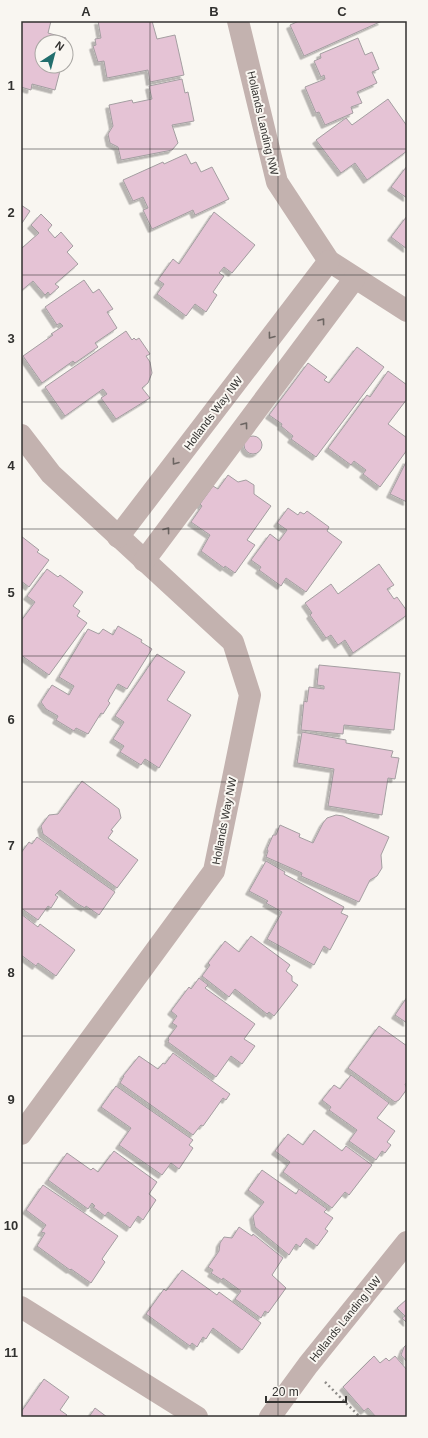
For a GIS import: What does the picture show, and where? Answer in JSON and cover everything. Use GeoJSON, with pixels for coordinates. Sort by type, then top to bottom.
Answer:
{"type":"FeatureCollection","features":[{"type":"Feature","properties":{"kind":"street","name":"Hollands Landing NW"},"geometry":{"type":"LineString","coordinates":[[238,21],[277,182],[329,260],[407,311]]}},
{"type":"Feature","properties":{"kind":"street","name":"Hollands Way NW"},"geometry":{"type":"LineString","coordinates":[[21,1134],[214,871],[250,695],[233,642],[118,537],[329,260]]}},
{"type":"Feature","properties":{"kind":"street"},"geometry":{"type":"LineString","coordinates":[[144,561],[355,278]]}},
{"type":"Feature","properties":{"kind":"street"},"geometry":{"type":"LineString","coordinates":[[21,435],[51,474],[118,537]]}},
{"type":"Feature","properties":{"kind":"street","name":"Hollands Landing NW"},"geometry":{"type":"LineString","coordinates":[[270,1417],[308,1365],[407,1242]]}},
{"type":"Feature","properties":{"kind":"street"},"geometry":{"type":"LineString","coordinates":[[21,1307],[198,1417]]}},
{"type":"Feature","properties":{"kind":"path"},"geometry":{"type":"LineString","coordinates":[[308,1365],[360,1417]]}},
{"type":"Feature","properties":{"kind":"building"},"geometry":{"type":"Polygon","coordinates":[[[21,21],[51,21],[48,33],[52,34],[34,34],[34,74],[59,74],[55,90],[32,84],[31,90],[21,87],[21,21]]]}},
{"type":"Feature","properties":{"kind":"building"},"geometry":{"type":"Polygon","coordinates":[[[98,21],[152,21],[157,39],[175,35],[184,75],[150,82],[148,70],[107,78],[104,61],[98,62],[93,46],[96,45],[95,39],[101,38],[98,21]]]}},
{"type":"Feature","properties":{"kind":"building"},"geometry":{"type":"Polygon","coordinates":[[[299,21],[382,21],[304,56],[290,25],[299,21]]]}},
{"type":"Feature","properties":{"kind":"building"},"geometry":{"type":"Polygon","coordinates":[[[358,38],[365,55],[372,52],[379,69],[372,72],[377,83],[357,92],[362,103],[351,107],[353,113],[325,125],[319,112],[316,113],[305,87],[325,79],[324,75],[321,77],[314,61],[321,58],[320,54],[358,38]]]}},
{"type":"Feature","properties":{"kind":"building"},"geometry":{"type":"Polygon","coordinates":[[[182,79],[185,93],[188,92],[194,121],[172,125],[178,143],[172,150],[121,160],[118,147],[110,143],[108,134],[113,126],[109,105],[132,100],[133,103],[152,99],[149,86],[182,79]]]}},
{"type":"Feature","properties":{"kind":"building"},"geometry":{"type":"Polygon","coordinates":[[[388,99],[407,126],[407,151],[367,180],[355,163],[341,173],[316,140],[346,118],[352,125],[388,99]]]}},
{"type":"Feature","properties":{"kind":"building"},"geometry":{"type":"Polygon","coordinates":[[[186,154],[191,164],[196,162],[201,172],[212,167],[229,199],[195,215],[193,210],[152,229],[143,210],[148,208],[143,197],[133,201],[123,180],[163,162],[164,164],[186,154]]]}},
{"type":"Feature","properties":{"kind":"building"},"geometry":{"type":"Polygon","coordinates":[[[407,166],[407,198],[391,187],[407,166]]]}},
{"type":"Feature","properties":{"kind":"building"},"geometry":{"type":"Polygon","coordinates":[[[21,205],[30,211],[22,223],[21,223],[21,205]]]}},
{"type":"Feature","properties":{"kind":"building"},"geometry":{"type":"Polygon","coordinates":[[[214,212],[255,245],[232,273],[224,267],[219,273],[224,276],[213,292],[217,295],[206,312],[195,304],[186,316],[157,294],[164,284],[158,280],[173,259],[179,264],[214,212]]]}},
{"type":"Feature","properties":{"kind":"building"},"geometry":{"type":"Polygon","coordinates":[[[41,214],[52,225],[48,230],[55,238],[61,232],[73,246],[67,252],[78,264],[55,284],[59,287],[50,295],[48,292],[45,295],[33,281],[21,291],[21,246],[22,248],[39,233],[31,225],[41,214]]]}},
{"type":"Feature","properties":{"kind":"building"},"geometry":{"type":"Polygon","coordinates":[[[407,216],[407,249],[391,237],[407,216]]]}},
{"type":"Feature","properties":{"kind":"building"},"geometry":{"type":"Polygon","coordinates":[[[84,280],[93,293],[99,289],[113,309],[107,312],[117,328],[95,343],[98,347],[75,363],[73,361],[42,383],[23,356],[63,326],[60,323],[57,325],[45,307],[84,280]]]}},
{"type":"Feature","properties":{"kind":"building"},"geometry":{"type":"Polygon","coordinates":[[[126,331],[132,340],[134,338],[136,340],[139,338],[150,354],[146,356],[150,362],[152,373],[148,383],[142,388],[150,398],[116,419],[101,398],[107,394],[103,389],[65,416],[45,387],[126,331]]]}},
{"type":"Feature","properties":{"kind":"building"},"geometry":{"type":"Polygon","coordinates":[[[357,347],[384,367],[316,457],[291,439],[293,436],[281,426],[282,424],[269,415],[308,363],[327,377],[324,380],[329,383],[357,347]]]}},
{"type":"Feature","properties":{"kind":"building"},"geometry":{"type":"Polygon","coordinates":[[[388,371],[407,385],[407,399],[388,424],[407,438],[407,450],[380,487],[363,474],[366,470],[354,461],[351,465],[328,448],[367,395],[370,397],[388,371]]]}},
{"type":"Feature","properties":{"kind":"building"},"geometry":{"type":"Polygon","coordinates":[[[253,436],[259,439],[262,445],[259,451],[253,454],[247,451],[244,445],[247,439],[253,436]]]}},
{"type":"Feature","properties":{"kind":"building"},"geometry":{"type":"Polygon","coordinates":[[[407,460],[407,502],[390,494],[407,460]]]}},
{"type":"Feature","properties":{"kind":"building"},"geometry":{"type":"Polygon","coordinates":[[[228,475],[238,482],[246,480],[254,485],[254,494],[271,506],[247,540],[255,545],[235,573],[225,566],[224,568],[201,551],[210,535],[191,522],[202,506],[200,504],[213,486],[218,489],[228,475]]]}},
{"type":"Feature","properties":{"kind":"building"},"geometry":{"type":"Polygon","coordinates":[[[288,508],[298,515],[300,512],[304,514],[307,511],[329,527],[327,531],[342,542],[306,592],[286,578],[281,586],[259,570],[261,567],[251,560],[270,534],[279,541],[287,530],[277,523],[288,508]]]}},
{"type":"Feature","properties":{"kind":"building"},"geometry":{"type":"Polygon","coordinates":[[[21,536],[39,550],[37,552],[49,560],[29,587],[21,581],[21,536]]]}},
{"type":"Feature","properties":{"kind":"building"},"geometry":{"type":"Polygon","coordinates":[[[379,564],[394,585],[387,589],[394,599],[397,597],[407,611],[407,615],[353,653],[345,640],[338,645],[331,635],[326,638],[310,615],[312,613],[305,603],[331,584],[338,594],[379,564]]]}},
{"type":"Feature","properties":{"kind":"building"},"geometry":{"type":"Polygon","coordinates":[[[47,569],[58,577],[60,575],[83,592],[73,606],[80,611],[77,616],[87,623],[49,675],[21,655],[21,621],[35,602],[27,596],[47,569]]]}},
{"type":"Feature","properties":{"kind":"building"},"geometry":{"type":"Polygon","coordinates":[[[118,626],[142,640],[141,642],[152,649],[127,689],[118,684],[108,701],[110,703],[103,714],[101,713],[88,734],[76,728],[74,731],[56,720],[58,716],[46,709],[41,702],[52,685],[69,695],[74,686],[59,677],[88,629],[99,634],[103,629],[113,635],[118,626]]]}},
{"type":"Feature","properties":{"kind":"building"},"geometry":{"type":"Polygon","coordinates":[[[157,654],[185,672],[167,700],[191,715],[159,768],[145,759],[141,765],[120,752],[124,746],[113,739],[124,722],[115,716],[157,654]]]}},
{"type":"Feature","properties":{"kind":"building"},"geometry":{"type":"Polygon","coordinates":[[[319,665],[400,673],[394,730],[344,725],[343,734],[301,730],[304,701],[307,702],[309,687],[324,689],[324,686],[317,685],[319,665]]]}},
{"type":"Feature","properties":{"kind":"building"},"geometry":{"type":"Polygon","coordinates":[[[302,732],[346,740],[346,743],[393,751],[391,757],[399,758],[395,779],[388,778],[382,815],[328,806],[334,769],[297,763],[302,732]]]}},
{"type":"Feature","properties":{"kind":"building"},"geometry":{"type":"Polygon","coordinates":[[[82,781],[119,809],[121,818],[111,830],[113,831],[108,838],[138,860],[117,888],[43,834],[41,826],[49,815],[58,814],[82,781]]]}},
{"type":"Feature","properties":{"kind":"building"},"geometry":{"type":"Polygon","coordinates":[[[336,815],[343,816],[389,837],[381,855],[382,868],[377,876],[370,880],[359,902],[301,876],[302,873],[266,857],[268,851],[267,849],[273,835],[276,835],[280,825],[300,834],[299,837],[313,843],[327,818],[336,815]]]}},
{"type":"Feature","properties":{"kind":"building"},"geometry":{"type":"Polygon","coordinates":[[[37,837],[115,892],[99,915],[86,906],[85,908],[78,904],[60,890],[55,895],[58,897],[51,908],[48,906],[38,920],[21,908],[21,853],[29,842],[32,844],[37,837]]]}},
{"type":"Feature","properties":{"kind":"building"},"geometry":{"type":"Polygon","coordinates":[[[266,861],[285,872],[284,874],[344,907],[341,913],[348,916],[330,950],[324,946],[314,965],[267,939],[282,912],[266,903],[268,901],[249,891],[266,861]]]}},
{"type":"Feature","properties":{"kind":"building"},"geometry":{"type":"Polygon","coordinates":[[[21,914],[38,927],[40,924],[75,950],[56,976],[38,963],[36,966],[21,955],[21,914]]]}},
{"type":"Feature","properties":{"kind":"building"},"geometry":{"type":"Polygon","coordinates":[[[251,936],[290,965],[286,971],[292,976],[292,981],[298,985],[274,1016],[269,1012],[267,1014],[235,989],[229,997],[202,976],[210,965],[208,963],[225,941],[239,952],[251,936]]]}},
{"type":"Feature","properties":{"kind":"building"},"geometry":{"type":"Polygon","coordinates":[[[199,978],[208,985],[205,988],[255,1024],[244,1039],[255,1046],[242,1064],[231,1056],[216,1077],[168,1042],[168,1038],[177,1026],[172,1023],[177,1016],[171,1011],[189,987],[191,989],[199,978]]]}},
{"type":"Feature","properties":{"kind":"building"},"geometry":{"type":"Polygon","coordinates":[[[407,997],[407,1023],[395,1015],[407,997]]]}},
{"type":"Feature","properties":{"kind":"building"},"geometry":{"type":"Polygon","coordinates":[[[379,1026],[407,1046],[407,1083],[405,1084],[407,1089],[399,1100],[395,1102],[348,1068],[379,1026]]]}},
{"type":"Feature","properties":{"kind":"building"},"geometry":{"type":"Polygon","coordinates":[[[173,1053],[230,1094],[226,1100],[223,1098],[203,1126],[201,1125],[193,1135],[120,1083],[123,1076],[139,1056],[158,1069],[163,1063],[165,1064],[173,1053]]]}},
{"type":"Feature","properties":{"kind":"building"},"geometry":{"type":"Polygon","coordinates":[[[351,1075],[389,1103],[377,1118],[395,1131],[387,1142],[391,1145],[385,1153],[382,1151],[376,1160],[349,1141],[357,1130],[329,1110],[331,1107],[322,1100],[334,1085],[340,1089],[351,1075]]]}},
{"type":"Feature","properties":{"kind":"building"},"geometry":{"type":"Polygon","coordinates":[[[116,1086],[193,1140],[189,1145],[193,1148],[179,1169],[171,1163],[162,1175],[119,1145],[131,1128],[101,1107],[116,1086]]]}},
{"type":"Feature","properties":{"kind":"building"},"geometry":{"type":"Polygon","coordinates":[[[314,1130],[342,1151],[346,1146],[372,1165],[349,1195],[345,1192],[332,1208],[283,1172],[290,1162],[275,1151],[288,1134],[303,1145],[314,1130]]]}},
{"type":"Feature","properties":{"kind":"building"},"geometry":{"type":"Polygon","coordinates":[[[114,1151],[157,1182],[149,1194],[156,1200],[143,1220],[138,1216],[130,1228],[108,1212],[105,1216],[93,1207],[95,1206],[92,1203],[88,1209],[48,1180],[67,1153],[91,1170],[93,1168],[98,1172],[114,1151]]]}},
{"type":"Feature","properties":{"kind":"building"},"geometry":{"type":"Polygon","coordinates":[[[262,1170],[296,1194],[299,1189],[327,1209],[324,1212],[333,1218],[325,1229],[328,1231],[317,1246],[306,1238],[300,1247],[296,1244],[289,1255],[255,1227],[253,1216],[264,1202],[248,1190],[262,1170]]]}},
{"type":"Feature","properties":{"kind":"building"},"geometry":{"type":"Polygon","coordinates":[[[43,1185],[118,1236],[102,1259],[105,1262],[91,1283],[37,1246],[45,1233],[41,1232],[46,1225],[26,1210],[43,1185]]]}},
{"type":"Feature","properties":{"kind":"building"},"geometry":{"type":"Polygon","coordinates":[[[239,1227],[252,1236],[253,1234],[283,1258],[272,1275],[286,1288],[268,1313],[265,1311],[261,1318],[235,1299],[241,1291],[223,1278],[222,1280],[211,1273],[213,1270],[208,1267],[219,1251],[220,1243],[224,1237],[232,1238],[239,1227]]]}},
{"type":"Feature","properties":{"kind":"building"},"geometry":{"type":"Polygon","coordinates":[[[182,1270],[217,1295],[219,1292],[261,1323],[242,1350],[213,1328],[206,1339],[203,1337],[197,1347],[192,1343],[190,1346],[146,1314],[164,1289],[166,1291],[182,1270]]]}},
{"type":"Feature","properties":{"kind":"building"},"geometry":{"type":"Polygon","coordinates":[[[407,1299],[407,1323],[402,1318],[405,1316],[397,1308],[407,1299]]]}},
{"type":"Feature","properties":{"kind":"building"},"geometry":{"type":"Polygon","coordinates":[[[407,1344],[407,1362],[401,1355],[407,1344]]]}},
{"type":"Feature","properties":{"kind":"building"},"geometry":{"type":"Polygon","coordinates":[[[374,1356],[380,1363],[386,1358],[389,1361],[395,1356],[407,1370],[407,1417],[376,1417],[368,1408],[364,1411],[343,1387],[374,1356]]]}},
{"type":"Feature","properties":{"kind":"building"},"geometry":{"type":"Polygon","coordinates":[[[44,1379],[69,1397],[60,1410],[67,1415],[65,1417],[21,1417],[21,1412],[44,1379]]]}},
{"type":"Feature","properties":{"kind":"building"},"geometry":{"type":"Polygon","coordinates":[[[95,1408],[107,1417],[89,1417],[95,1408]]]}}]}
